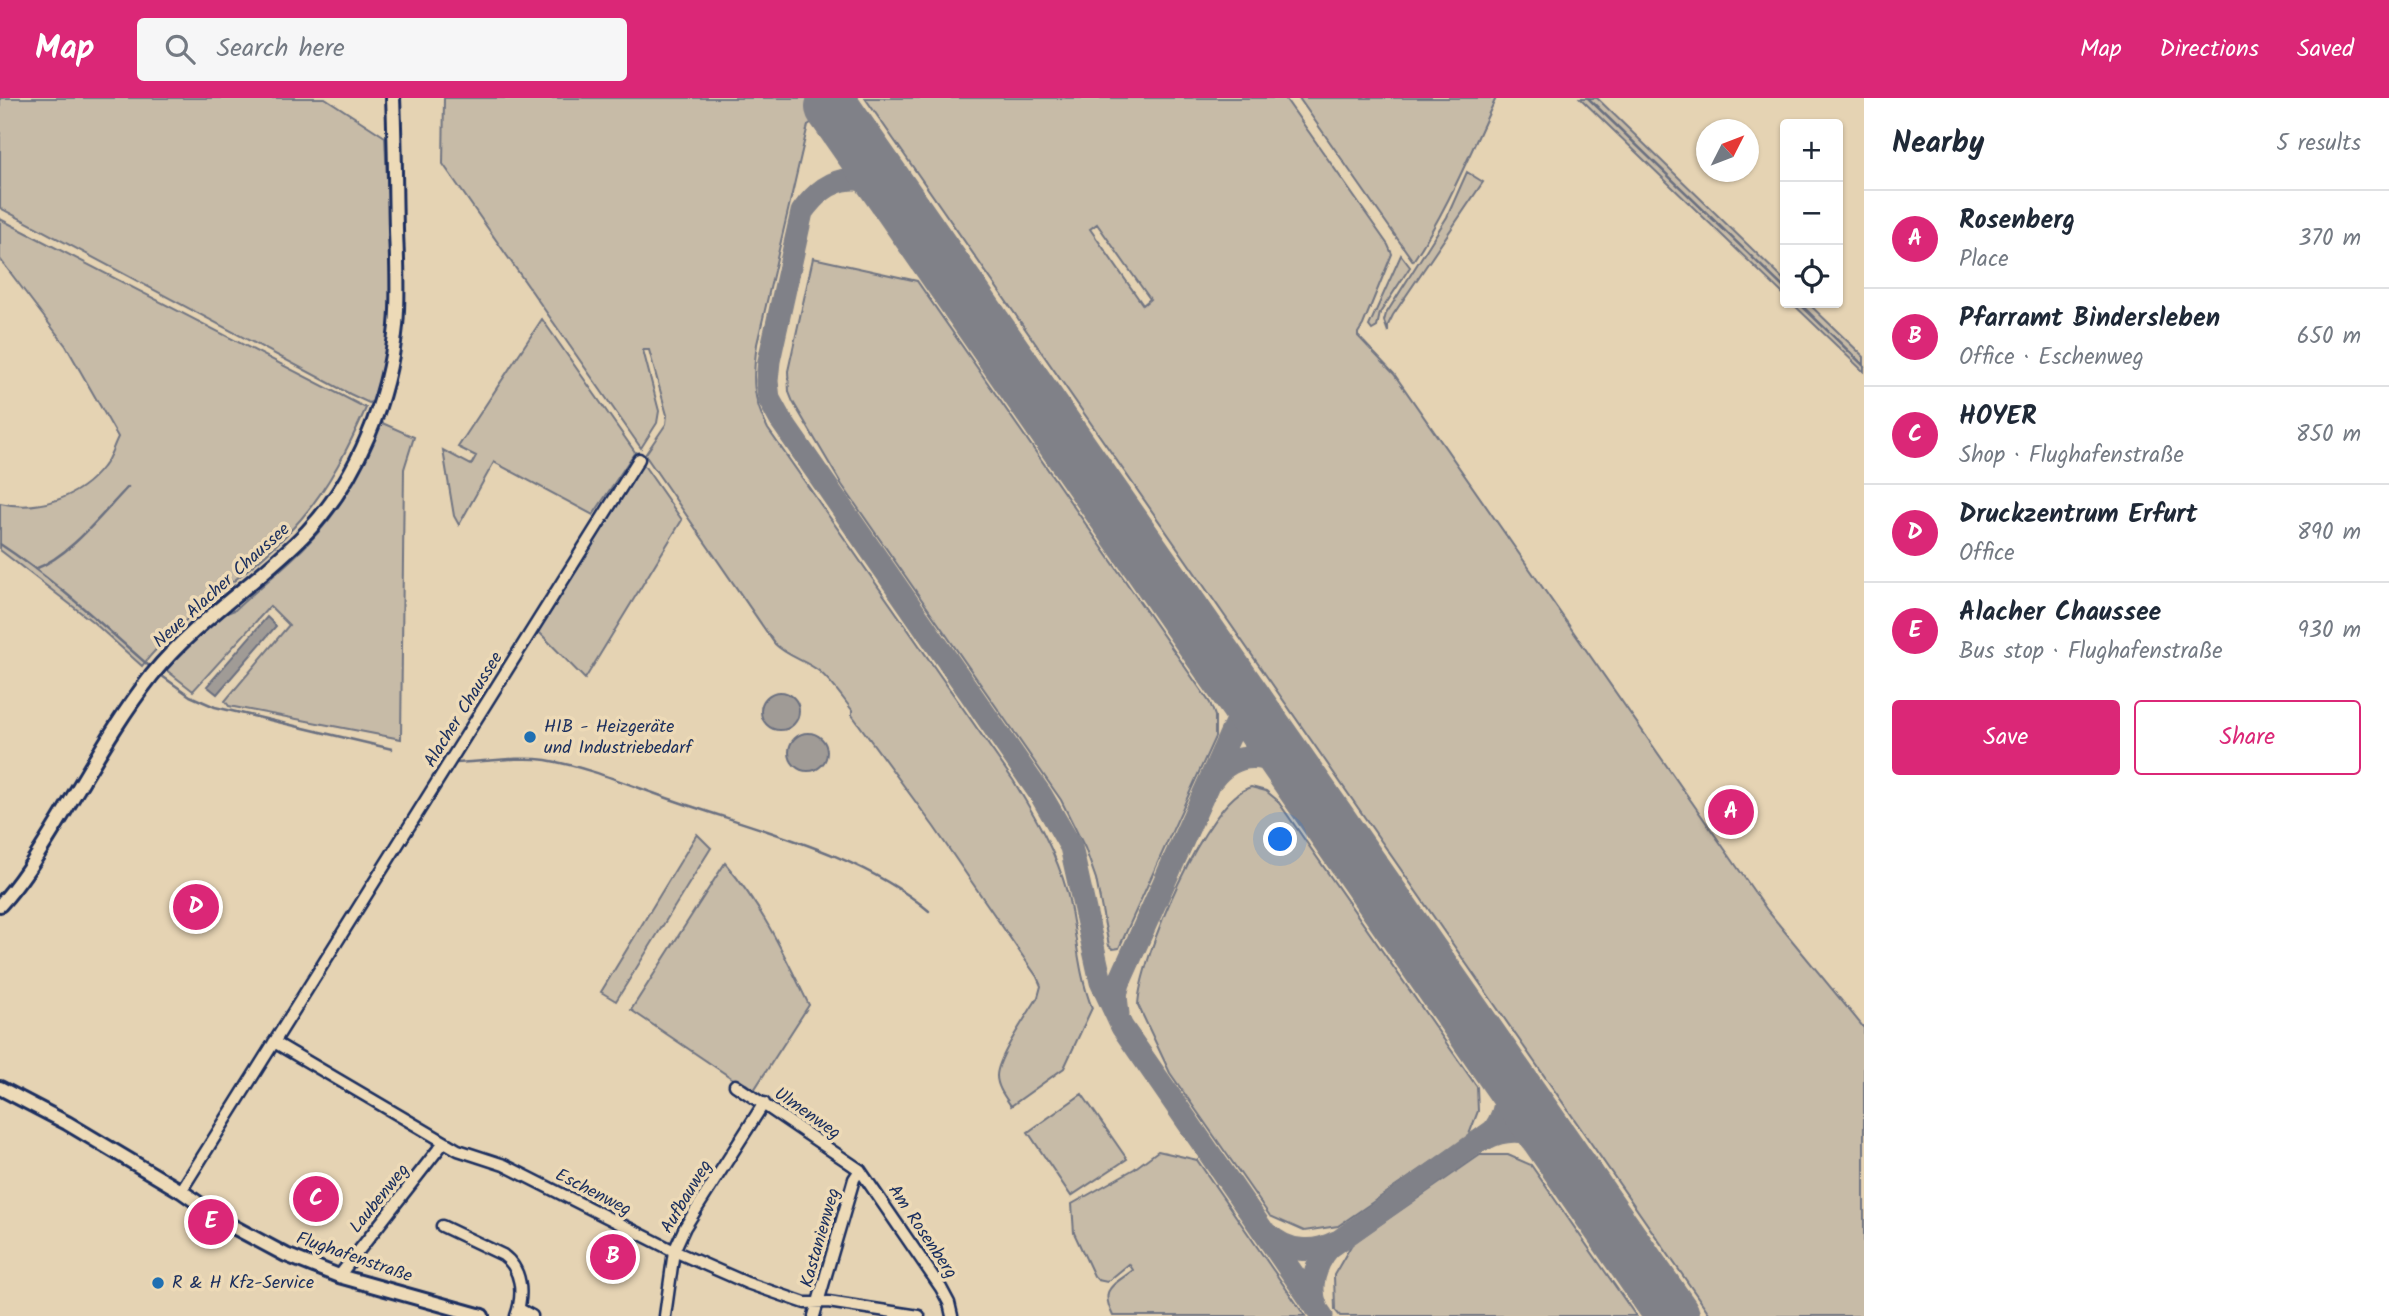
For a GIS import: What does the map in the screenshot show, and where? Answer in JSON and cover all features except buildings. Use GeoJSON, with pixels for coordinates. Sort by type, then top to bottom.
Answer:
{"type":"FeatureCollection","features":[{"type":"Feature","properties":{"kind":"street","name":"Neue Alacher Chaussee"},"geometry":{"type":"LineString","coordinates":[[0,905],[28,870],[129,706],[150,678],[186,637],[274,565],[309,530],[337,494],[358,455],[383,393],[396,325],[398,289],[393,98]]}},
{"type":"Feature","properties":{"kind":"street","name":"Alacher Chaussee"},"geometry":{"type":"LineString","coordinates":[[181,1191],[639,459]]}},
{"type":"Feature","properties":{"kind":"street","name":"Eschenweg"},"geometry":{"type":"LineString","coordinates":[[274,1042],[444,1142],[473,1156],[504,1165],[674,1251],[747,1283],[790,1298],[818,1304],[828,1303],[919,1316]]}},
{"type":"Feature","properties":{"kind":"street","name":"Ulmenweg"},"geometry":{"type":"LineString","coordinates":[[736,1085],[860,1170]]}},
{"type":"Feature","properties":{"kind":"street","name":"Flughafenstraße"},"geometry":{"type":"LineString","coordinates":[[0,1088],[67,1123],[181,1191],[236,1229],[286,1255],[339,1276],[482,1316]]}},
{"type":"Feature","properties":{"kind":"street","name":"Aufbauweg"},"geometry":{"type":"LineString","coordinates":[[665,1316],[674,1251],[685,1227],[764,1103]]}},
{"type":"Feature","properties":{"kind":"street","name":"Laubenweg"},"geometry":{"type":"LineString","coordinates":[[339,1276],[444,1142]]}},
{"type":"Feature","properties":{"kind":"street","name":"Kastanienweg"},"geometry":{"type":"LineString","coordinates":[[814,1316],[854,1179],[860,1170]]}},
{"type":"Feature","properties":{"kind":"street","name":"Am Rosenberg"},"geometry":{"type":"LineString","coordinates":[[860,1170],[941,1289],[951,1316]]}},
{"type":"Feature","properties":{"kind":"street"},"geometry":{"type":"LineString","coordinates":[[442,1226],[503,1255],[512,1262],[519,1279],[517,1313],[532,1316]]}},
{"type":"Feature","properties":{"kind":"shaded area"},"geometry":{"type":"Polygon","coordinates":[[[0,98],[325,98],[385,137],[392,285],[386,357],[376,400],[369,403],[350,394],[0,208],[0,98]]]}},
{"type":"Feature","properties":{"kind":"shaded area"},"geometry":{"type":"Polygon","coordinates":[[[444,98],[846,98],[808,125],[757,344],[754,368],[756,398],[768,429],[1013,780],[1057,863],[1067,892],[1083,980],[1092,1008],[1064,1068],[1011,1106],[998,1084],[998,1068],[1038,997],[1041,986],[1037,977],[934,827],[852,715],[852,710],[819,671],[775,644],[645,455],[666,424],[667,415],[649,350],[643,350],[659,411],[657,423],[641,448],[443,164],[444,98]]]}},
{"type":"Feature","properties":{"kind":"shaded area"},"geometry":{"type":"Polygon","coordinates":[[[865,98],[1285,98],[1388,245],[1392,254],[1358,336],[1394,374],[1767,910],[1864,1028],[1864,1316],[1711,1316],[865,98]],[[1097,224],[1090,229],[1143,305],[1150,299],[1097,224]]]}},
{"type":"Feature","properties":{"kind":"shaded area"},"geometry":{"type":"Polygon","coordinates":[[[1299,98],[1496,98],[1447,202],[1413,261],[1299,98]]]}},
{"type":"Feature","properties":{"kind":"shaded area"},"geometry":{"type":"Polygon","coordinates":[[[1580,98],[1597,98],[1780,276],[1780,291],[1580,98]]]}},
{"type":"Feature","properties":{"kind":"shaded area"},"geometry":{"type":"Polygon","coordinates":[[[1467,172],[1483,182],[1393,315],[1388,332],[1384,321],[1386,314],[1447,217],[1467,172]]]}},
{"type":"Feature","properties":{"kind":"shaded area"},"geometry":{"type":"Polygon","coordinates":[[[0,219],[366,408],[338,466],[301,519],[263,557],[179,627],[142,666],[93,622],[0,550],[0,503],[29,506],[57,500],[70,494],[93,478],[103,467],[118,437],[66,346],[0,259],[0,219]]]}},
{"type":"Feature","properties":{"kind":"shaded area"},"geometry":{"type":"Polygon","coordinates":[[[1401,255],[1410,267],[1380,313],[1377,327],[1372,330],[1369,326],[1401,255]]]}},
{"type":"Feature","properties":{"kind":"shaded area"},"geometry":{"type":"Polygon","coordinates":[[[813,258],[917,281],[1210,703],[1215,716],[1215,737],[1119,948],[1113,949],[1109,946],[1096,879],[1085,848],[1061,800],[842,485],[793,402],[789,392],[788,371],[813,258]]]}},
{"type":"Feature","properties":{"kind":"shaded area"},"geometry":{"type":"Polygon","coordinates":[[[1797,308],[1813,308],[1864,357],[1864,372],[1797,308]]]}},
{"type":"Feature","properties":{"kind":"shaded area"},"geometry":{"type":"Polygon","coordinates":[[[542,319],[635,452],[593,515],[494,462],[459,525],[454,516],[443,450],[471,465],[476,456],[458,447],[542,319]]]}},
{"type":"Feature","properties":{"kind":"shaded area"},"geometry":{"type":"Polygon","coordinates":[[[380,422],[414,437],[404,469],[401,739],[229,706],[225,701],[289,625],[270,606],[193,691],[165,669],[197,635],[216,619],[235,610],[301,550],[325,524],[349,489],[380,422]]]}},
{"type":"Feature","properties":{"kind":"shaded area"},"geometry":{"type":"Polygon","coordinates":[[[643,464],[682,520],[585,679],[536,629],[643,464]]]}},
{"type":"Feature","properties":{"kind":"shaded area"},"geometry":{"type":"Polygon","coordinates":[[[267,617],[276,626],[217,694],[207,686],[267,617]]]}},
{"type":"Feature","properties":{"kind":"shaded area"},"geometry":{"type":"Polygon","coordinates":[[[780,692],[793,698],[799,711],[793,724],[780,730],[767,724],[761,711],[767,698],[780,692]]]}},
{"type":"Feature","properties":{"kind":"shaded area"},"geometry":{"type":"Polygon","coordinates":[[[808,733],[821,739],[827,752],[821,765],[808,771],[795,765],[789,752],[795,739],[808,733]]]}},
{"type":"Feature","properties":{"kind":"shaded area"},"geometry":{"type":"Polygon","coordinates":[[[1251,787],[1266,791],[1277,800],[1477,1087],[1478,1111],[1468,1137],[1338,1226],[1304,1231],[1270,1216],[1170,1073],[1138,1005],[1150,953],[1178,883],[1215,820],[1233,798],[1251,787]]]}},
{"type":"Feature","properties":{"kind":"shaded area"},"geometry":{"type":"Polygon","coordinates":[[[697,834],[711,848],[616,1001],[601,992],[697,834]]]}},
{"type":"Feature","properties":{"kind":"shaded area"},"geometry":{"type":"Polygon","coordinates":[[[725,863],[761,914],[809,1005],[754,1090],[739,1083],[631,1010],[725,863]]]}},
{"type":"Feature","properties":{"kind":"shaded area"},"geometry":{"type":"Polygon","coordinates":[[[1082,1094],[1127,1159],[1071,1196],[1028,1132],[1082,1094]]]}},
{"type":"Feature","properties":{"kind":"shaded area"},"geometry":{"type":"Polygon","coordinates":[[[1158,1151],[1197,1160],[1305,1316],[1113,1316],[1107,1299],[1110,1288],[1133,1270],[1129,1264],[1107,1282],[1094,1276],[1074,1233],[1072,1204],[1134,1169],[1158,1151]]]}},
{"type":"Feature","properties":{"kind":"shaded area"},"geometry":{"type":"Polygon","coordinates":[[[1480,1155],[1508,1155],[1531,1165],[1636,1316],[1340,1316],[1335,1310],[1334,1275],[1352,1244],[1480,1155]]]}},
{"type":"Feature","properties":{"kind":"waterway"},"geometry":{"type":"LineString","coordinates":[[1588,98],[1780,284]]}},
{"type":"Feature","properties":{"kind":"waterway"},"geometry":{"type":"LineString","coordinates":[[1804,308],[1864,366]]}},
{"type":"Feature","properties":{"kind":"waterway"},"geometry":{"type":"LineString","coordinates":[[35,569],[61,555],[128,487]]}},
{"type":"Feature","properties":{"kind":"waterway"},"geometry":{"type":"LineString","coordinates":[[0,544],[94,617],[148,665]]}},
{"type":"Feature","properties":{"kind":"waterway"},"geometry":{"type":"LineString","coordinates":[[162,676],[190,696],[215,707],[392,749]]}},
{"type":"Feature","properties":{"kind":"waterway"},"geometry":{"type":"LineString","coordinates":[[425,757],[441,760]]}},
{"type":"Feature","properties":{"kind":"waterway"},"geometry":{"type":"LineString","coordinates":[[455,763],[535,759],[592,771],[838,857],[901,890],[929,911]]}},
{"type":"Feature","properties":{"kind":"taxiway"},"geometry":{"type":"LineString","coordinates":[[901,205],[876,184],[850,179],[825,189],[802,212],[769,361],[769,399],[780,419],[1041,795],[1071,847],[1101,982],[1122,1027],[1322,1316]]}},
{"type":"Feature","properties":{"kind":"taxiway"},"geometry":{"type":"LineString","coordinates":[[1118,1014],[1116,996],[1119,983],[1236,722],[1235,694],[1213,654]]}},
{"type":"Feature","properties":{"kind":"taxiway"},"geometry":{"type":"LineString","coordinates":[[1213,779],[1235,761],[1259,758],[1282,766],[1303,784]]}},
{"type":"Feature","properties":{"kind":"taxiway"},"geometry":{"type":"LineString","coordinates":[[1317,1308],[1313,1292],[1314,1276],[1329,1248],[1494,1130],[1503,1112],[1506,1094],[1502,1075],[1493,1057]]}},
{"type":"Feature","properties":{"kind":"taxiway"},"geometry":{"type":"LineString","coordinates":[[1485,1139],[1509,1131],[1520,1131],[1549,1144],[1566,1162]]}},
{"type":"Feature","properties":{"kind":"taxiway"},"geometry":{"type":"LineString","coordinates":[[1268,1234],[1292,1248],[1318,1248],[1336,1242]]}},
{"type":"Feature","properties":{"kind":"runway"},"geometry":{"type":"LineString","coordinates":[[832,107],[1673,1316]]}},
{"type":"Feature","properties":{"kind":"place","name":"HIB - Heizgeräte und Industriebedarf"},"geometry":{"type":"Point","coordinates":[530,737]}},
{"type":"Feature","properties":{"kind":"place","name":"Rosenberg"},"geometry":{"type":"Point","coordinates":[1731,812]}},
{"type":"Feature","properties":{"kind":"place","name":"Druckzentrum Erfurt"},"geometry":{"type":"Point","coordinates":[196,907]}},
{"type":"Feature","properties":{"kind":"place","name":"HOYER"},"geometry":{"type":"Point","coordinates":[316,1199]}},
{"type":"Feature","properties":{"kind":"place","name":"Alacher Chaussee"},"geometry":{"type":"Point","coordinates":[211,1222]}},
{"type":"Feature","properties":{"kind":"place","name":"Pfarramt Bindersleben"},"geometry":{"type":"Point","coordinates":[613,1257]}},
{"type":"Feature","properties":{"kind":"place","name":"R & H Kfz-Service"},"geometry":{"type":"Point","coordinates":[158,1283]}}]}
